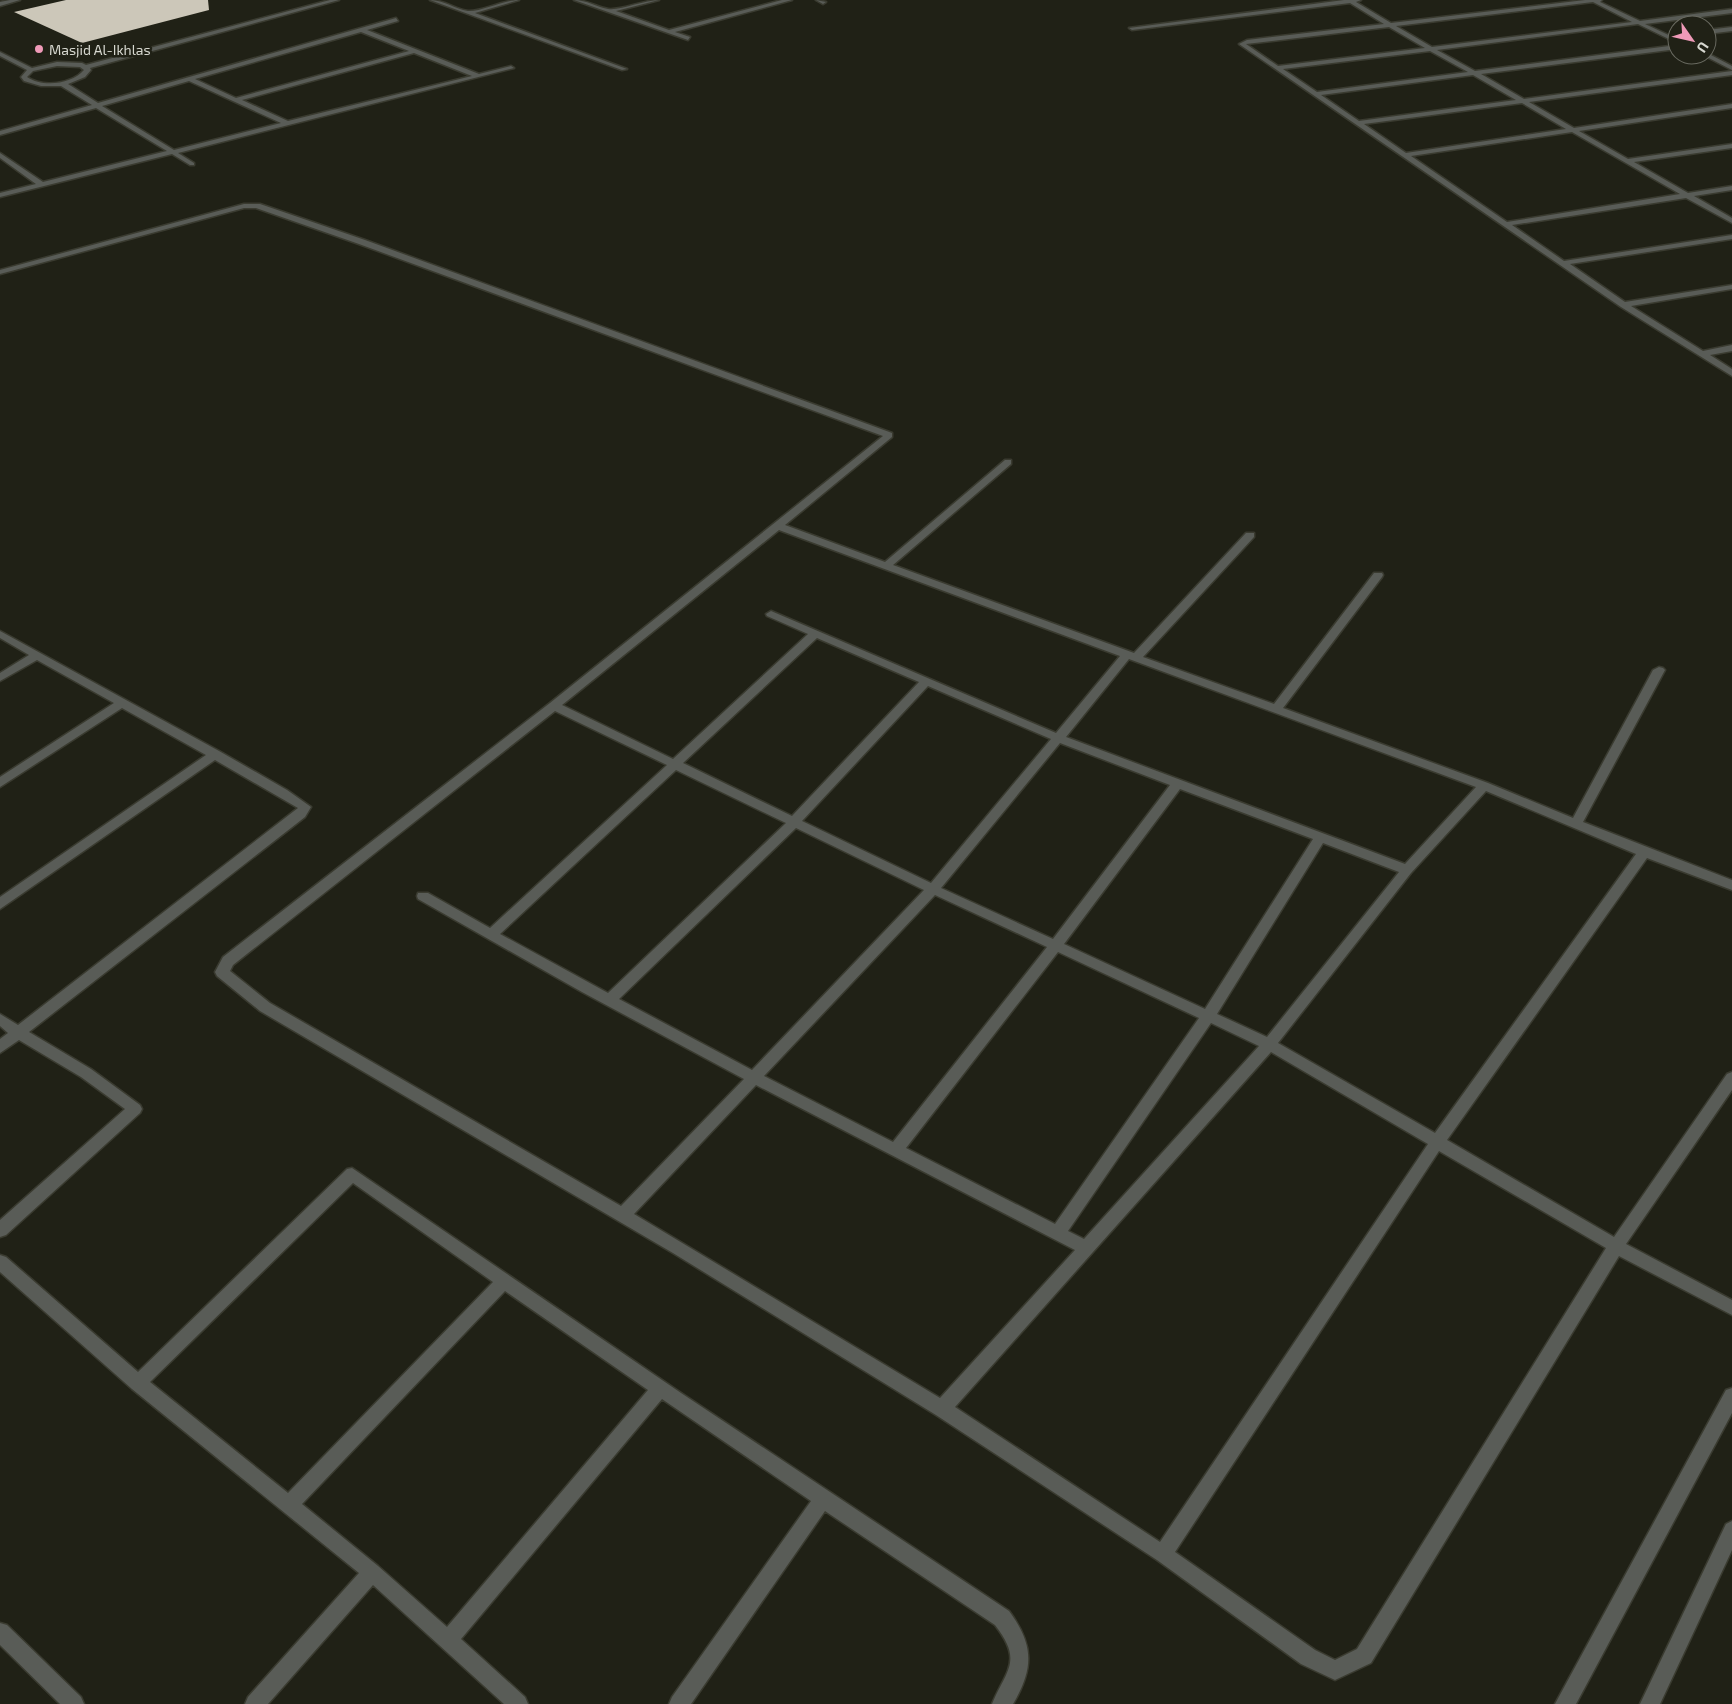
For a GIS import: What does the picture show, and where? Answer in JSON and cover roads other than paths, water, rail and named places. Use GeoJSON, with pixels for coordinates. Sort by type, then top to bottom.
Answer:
{"type":"FeatureCollection","features":[{"type":"Feature","properties":{"kind":"street"},"geometry":{"type":"LineString","coordinates":[[0,4],[17,0]]}},
{"type":"Feature","properties":{"kind":"street"},"geometry":{"type":"LineString","coordinates":[[86,67],[88,70],[86,74],[80,78],[61,83],[40,84],[26,80],[24,77],[31,70],[57,64],[76,64],[86,67],[336,0]]}},
{"type":"Feature","properties":{"kind":"street"},"geometry":{"type":"LineString","coordinates":[[433,0],[624,69]]}},
{"type":"Feature","properties":{"kind":"street"},"geometry":{"type":"LineString","coordinates":[[469,14],[516,0]]}},
{"type":"Feature","properties":{"kind":"street"},"geometry":{"type":"LineString","coordinates":[[577,0],[688,38]]}},
{"type":"Feature","properties":{"kind":"street"},"geometry":{"type":"LineString","coordinates":[[610,11],[656,0]]}},
{"type":"Feature","properties":{"kind":"street"},"geometry":{"type":"LineString","coordinates":[[670,31],[789,0]]}},
{"type":"Feature","properties":{"kind":"street"},"geometry":{"type":"LineString","coordinates":[[1132,28],[1361,0]]}},
{"type":"Feature","properties":{"kind":"street"},"geometry":{"type":"LineString","coordinates":[[1592,0],[1667,36]]}},
{"type":"Feature","properties":{"kind":"street"},"geometry":{"type":"LineString","coordinates":[[1599,0],[1242,44],[1624,305],[1732,373]]}},
{"type":"Feature","properties":{"kind":"street"},"geometry":{"type":"LineString","coordinates":[[1351,1],[1389,25],[1732,221]]}},
{"type":"Feature","properties":{"kind":"street"},"geometry":{"type":"LineString","coordinates":[[1276,68],[1732,11]]}},
{"type":"Feature","properties":{"kind":"street"},"geometry":{"type":"LineString","coordinates":[[0,133],[396,20]]}},
{"type":"Feature","properties":{"kind":"street"},"geometry":{"type":"LineString","coordinates":[[1717,31],[1732,29]]}},
{"type":"Feature","properties":{"kind":"street"},"geometry":{"type":"LineString","coordinates":[[361,30],[478,76]]}},
{"type":"Feature","properties":{"kind":"street"},"geometry":{"type":"LineString","coordinates":[[1316,94],[1667,48]]}},
{"type":"Feature","properties":{"kind":"street"},"geometry":{"type":"LineString","coordinates":[[236,100],[415,51]]}},
{"type":"Feature","properties":{"kind":"street"},"geometry":{"type":"LineString","coordinates":[[0,54],[31,70]]}},
{"type":"Feature","properties":{"kind":"street"},"geometry":{"type":"LineString","coordinates":[[1717,60],[1732,68]]}},
{"type":"Feature","properties":{"kind":"street"},"geometry":{"type":"LineString","coordinates":[[0,195],[511,68]]}},
{"type":"Feature","properties":{"kind":"street"},"geometry":{"type":"LineString","coordinates":[[1359,123],[1732,73]]}},
{"type":"Feature","properties":{"kind":"street"},"geometry":{"type":"LineString","coordinates":[[190,80],[288,124]]}},
{"type":"Feature","properties":{"kind":"street"},"geometry":{"type":"LineString","coordinates":[[61,83],[192,164]]}},
{"type":"Feature","properties":{"kind":"street"},"geometry":{"type":"LineString","coordinates":[[1405,155],[1732,106]]}},
{"type":"Feature","properties":{"kind":"street"},"geometry":{"type":"LineString","coordinates":[[1626,161],[1732,146]]}},
{"type":"Feature","properties":{"kind":"street"},"geometry":{"type":"LineString","coordinates":[[0,155],[42,185]]}},
{"type":"Feature","properties":{"kind":"street"},"geometry":{"type":"LineString","coordinates":[[1506,224],[1732,188]]}},
{"type":"Feature","properties":{"kind":"street"},"geometry":{"type":"LineString","coordinates":[[0,272],[244,206],[257,206],[362,242],[889,435],[554,706],[228,961],[222,972],[265,1007],[623,1215],[942,1409],[1163,1554],[1308,1657],[1335,1670],[1364,1656],[1616,1246],[1732,1078]]}},
{"type":"Feature","properties":{"kind":"street"},"geometry":{"type":"LineString","coordinates":[[1564,263],[1732,236]]}},
{"type":"Feature","properties":{"kind":"street"},"geometry":{"type":"LineString","coordinates":[[1624,305],[1732,287]]}},
{"type":"Feature","properties":{"kind":"street"},"geometry":{"type":"LineString","coordinates":[[1703,354],[1732,348]]}},
{"type":"Feature","properties":{"kind":"street"},"geometry":{"type":"LineString","coordinates":[[887,565],[1008,462]]}},
{"type":"Feature","properties":{"kind":"street"},"geometry":{"type":"LineString","coordinates":[[778,526],[1484,786],[1644,852],[1732,885]]}},
{"type":"Feature","properties":{"kind":"street"},"geometry":{"type":"LineString","coordinates":[[623,1215],[933,888],[1058,738],[1132,656],[1250,535]]}},
{"type":"Feature","properties":{"kind":"street"},"geometry":{"type":"LineString","coordinates":[[1276,709],[1378,575]]}},
{"type":"Feature","properties":{"kind":"street"},"geometry":{"type":"LineString","coordinates":[[771,614],[1058,738],[1407,870]]}},
{"type":"Feature","properties":{"kind":"street"},"geometry":{"type":"LineString","coordinates":[[491,935],[816,633]]}},
{"type":"Feature","properties":{"kind":"street"},"geometry":{"type":"LineString","coordinates":[[0,634],[123,702],[305,807],[302,814],[0,1047]]}},
{"type":"Feature","properties":{"kind":"street"},"geometry":{"type":"LineString","coordinates":[[0,678],[37,655]]}},
{"type":"Feature","properties":{"kind":"street"},"geometry":{"type":"LineString","coordinates":[[1576,824],[1659,670]]}},
{"type":"Feature","properties":{"kind":"street"},"geometry":{"type":"LineString","coordinates":[[610,1000],[794,822],[927,681]]}},
{"type":"Feature","properties":{"kind":"street"},"geometry":{"type":"LineString","coordinates":[[0,783],[123,702]]}},
{"type":"Feature","properties":{"kind":"street"},"geometry":{"type":"LineString","coordinates":[[554,706],[933,888],[1269,1044],[1616,1246],[1732,1308]]}},
{"type":"Feature","properties":{"kind":"street"},"geometry":{"type":"LineString","coordinates":[[0,904],[214,754]]}},
{"type":"Feature","properties":{"kind":"street"},"geometry":{"type":"LineString","coordinates":[[896,1150],[1056,946],[1178,783]]}},
{"type":"Feature","properties":{"kind":"street"},"geometry":{"type":"LineString","coordinates":[[942,1409],[1269,1044],[1407,870],[1484,786]]}},
{"type":"Feature","properties":{"kind":"street"},"geometry":{"type":"LineString","coordinates":[[1058,1233],[1208,1016],[1321,837]]}},
{"type":"Feature","properties":{"kind":"street"},"geometry":{"type":"LineString","coordinates":[[1163,1554],[1437,1142],[1644,852]]}},
{"type":"Feature","properties":{"kind":"street"},"geometry":{"type":"LineString","coordinates":[[423,896],[754,1078],[1087,1248]]}},
{"type":"Feature","properties":{"kind":"street"},"geometry":{"type":"LineString","coordinates":[[0,1020],[86,1073],[135,1109],[0,1230]]}},
{"type":"Feature","properties":{"kind":"street"},"geometry":{"type":"LineString","coordinates":[[138,1383],[352,1174],[503,1282],[823,1499],[994,1612],[1014,1631],[1021,1650],[1020,1666],[1002,1704]]}},
{"type":"Feature","properties":{"kind":"street"},"geometry":{"type":"LineString","coordinates":[[0,1262],[138,1383],[372,1572],[518,1704]]}},
{"type":"Feature","properties":{"kind":"street"},"geometry":{"type":"LineString","coordinates":[[289,1505],[503,1282]]}},
{"type":"Feature","properties":{"kind":"street"},"geometry":{"type":"LineString","coordinates":[[448,1640],[661,1388]]}},
{"type":"Feature","properties":{"kind":"street"},"geometry":{"type":"LineString","coordinates":[[1565,1704],[1732,1396]]}},
{"type":"Feature","properties":{"kind":"street"},"geometry":{"type":"LineString","coordinates":[[680,1704],[823,1499]]}},
{"type":"Feature","properties":{"kind":"street"},"geometry":{"type":"LineString","coordinates":[[1650,1704],[1732,1530]]}},
{"type":"Feature","properties":{"kind":"street"},"geometry":{"type":"LineString","coordinates":[[255,1704],[372,1572]]}},
{"type":"Feature","properties":{"kind":"street"},"geometry":{"type":"LineString","coordinates":[[0,1632],[74,1704]]}},
{"type":"Feature","properties":{"kind":"place","name":"Masjid Al-Ikhlas"},"geometry":{"type":"Point","coordinates":[39,49]}}]}
